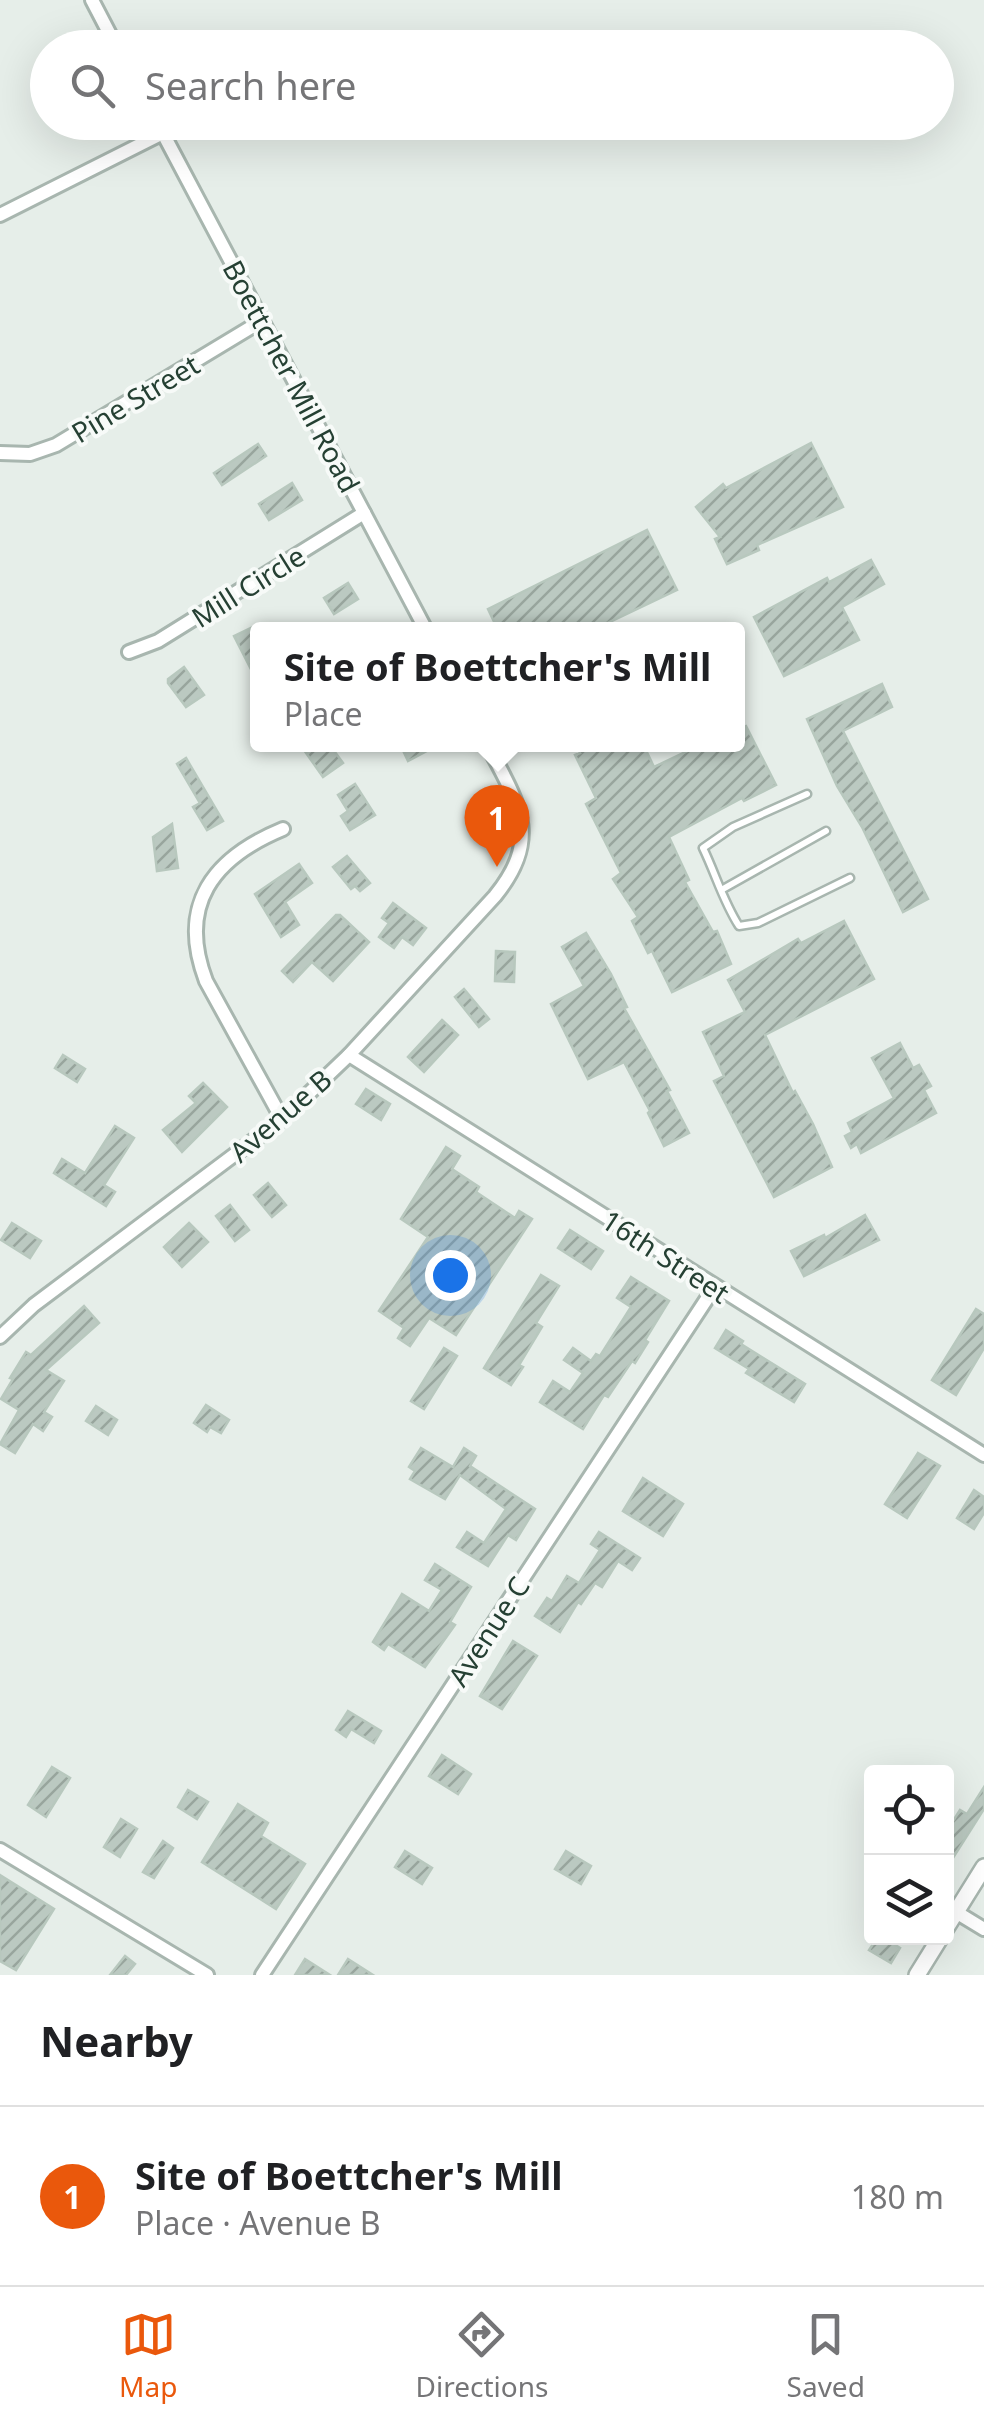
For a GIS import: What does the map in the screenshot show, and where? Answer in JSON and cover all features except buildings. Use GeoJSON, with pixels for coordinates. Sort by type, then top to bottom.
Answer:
{"type":"FeatureCollection","features":[{"type":"Feature","properties":{"kind":"street"},"geometry":{"type":"LineString","coordinates":[[92,0],[108,30]]}},
{"type":"Feature","properties":{"kind":"street"},"geometry":{"type":"LineString","coordinates":[[0,216],[138,140]]}},
{"type":"Feature","properties":{"kind":"street","name":"Boettcher Mill Road"},"geometry":{"type":"LineString","coordinates":[[166,140],[422,622]]}},
{"type":"Feature","properties":{"kind":"street","name":"Pine Street"},"geometry":{"type":"LineString","coordinates":[[0,453],[30,454],[56,446],[263,320]]}},
{"type":"Feature","properties":{"kind":"street","name":"Mill Circle"},"geometry":{"type":"LineString","coordinates":[[129,652],[158,641],[364,513]]}},
{"type":"Feature","properties":{"kind":"street","name":"Avenue B"},"geometry":{"type":"LineString","coordinates":[[0,1336],[34,1306],[282,1120],[496,896],[513,874],[521,853],[520,816],[491,752]]}},
{"type":"Feature","properties":{"kind":"street"},"geometry":{"type":"LineString","coordinates":[[282,1120],[206,981],[197,958],[194,934],[196,912],[220,868],[240,850],[283,829]]}},
{"type":"Feature","properties":{"kind":"street","name":"16th Street"},"geometry":{"type":"LineString","coordinates":[[348,1055],[984,1455]]}},
{"type":"Feature","properties":{"kind":"street","name":"Avenue C"},"geometry":{"type":"LineString","coordinates":[[262,1975],[714,1288]]}},
{"type":"Feature","properties":{"kind":"street"},"geometry":{"type":"LineString","coordinates":[[0,1850],[208,1975]]}},
{"type":"Feature","properties":{"kind":"street"},"geometry":{"type":"LineString","coordinates":[[954,1915],[984,1868]]}},
{"type":"Feature","properties":{"kind":"street"},"geometry":{"type":"LineString","coordinates":[[956,1912],[984,1930]]}},
{"type":"Feature","properties":{"kind":"street"},"geometry":{"type":"LineString","coordinates":[[916,1975],[935,1945]]}},
{"type":"Feature","properties":{"kind":"lane"},"geometry":{"type":"LineString","coordinates":[[807,794],[733,828],[703,848],[722,888],[722,900],[739,926],[758,923],[850,878]]}},
{"type":"Feature","properties":{"kind":"lane"},"geometry":{"type":"LineString","coordinates":[[722,888],[826,831]]}},
{"type":"Feature","properties":{"kind":"place","name":"Site of Boettcher's Mill"},"geometry":{"type":"Point","coordinates":[497,867]}}]}
